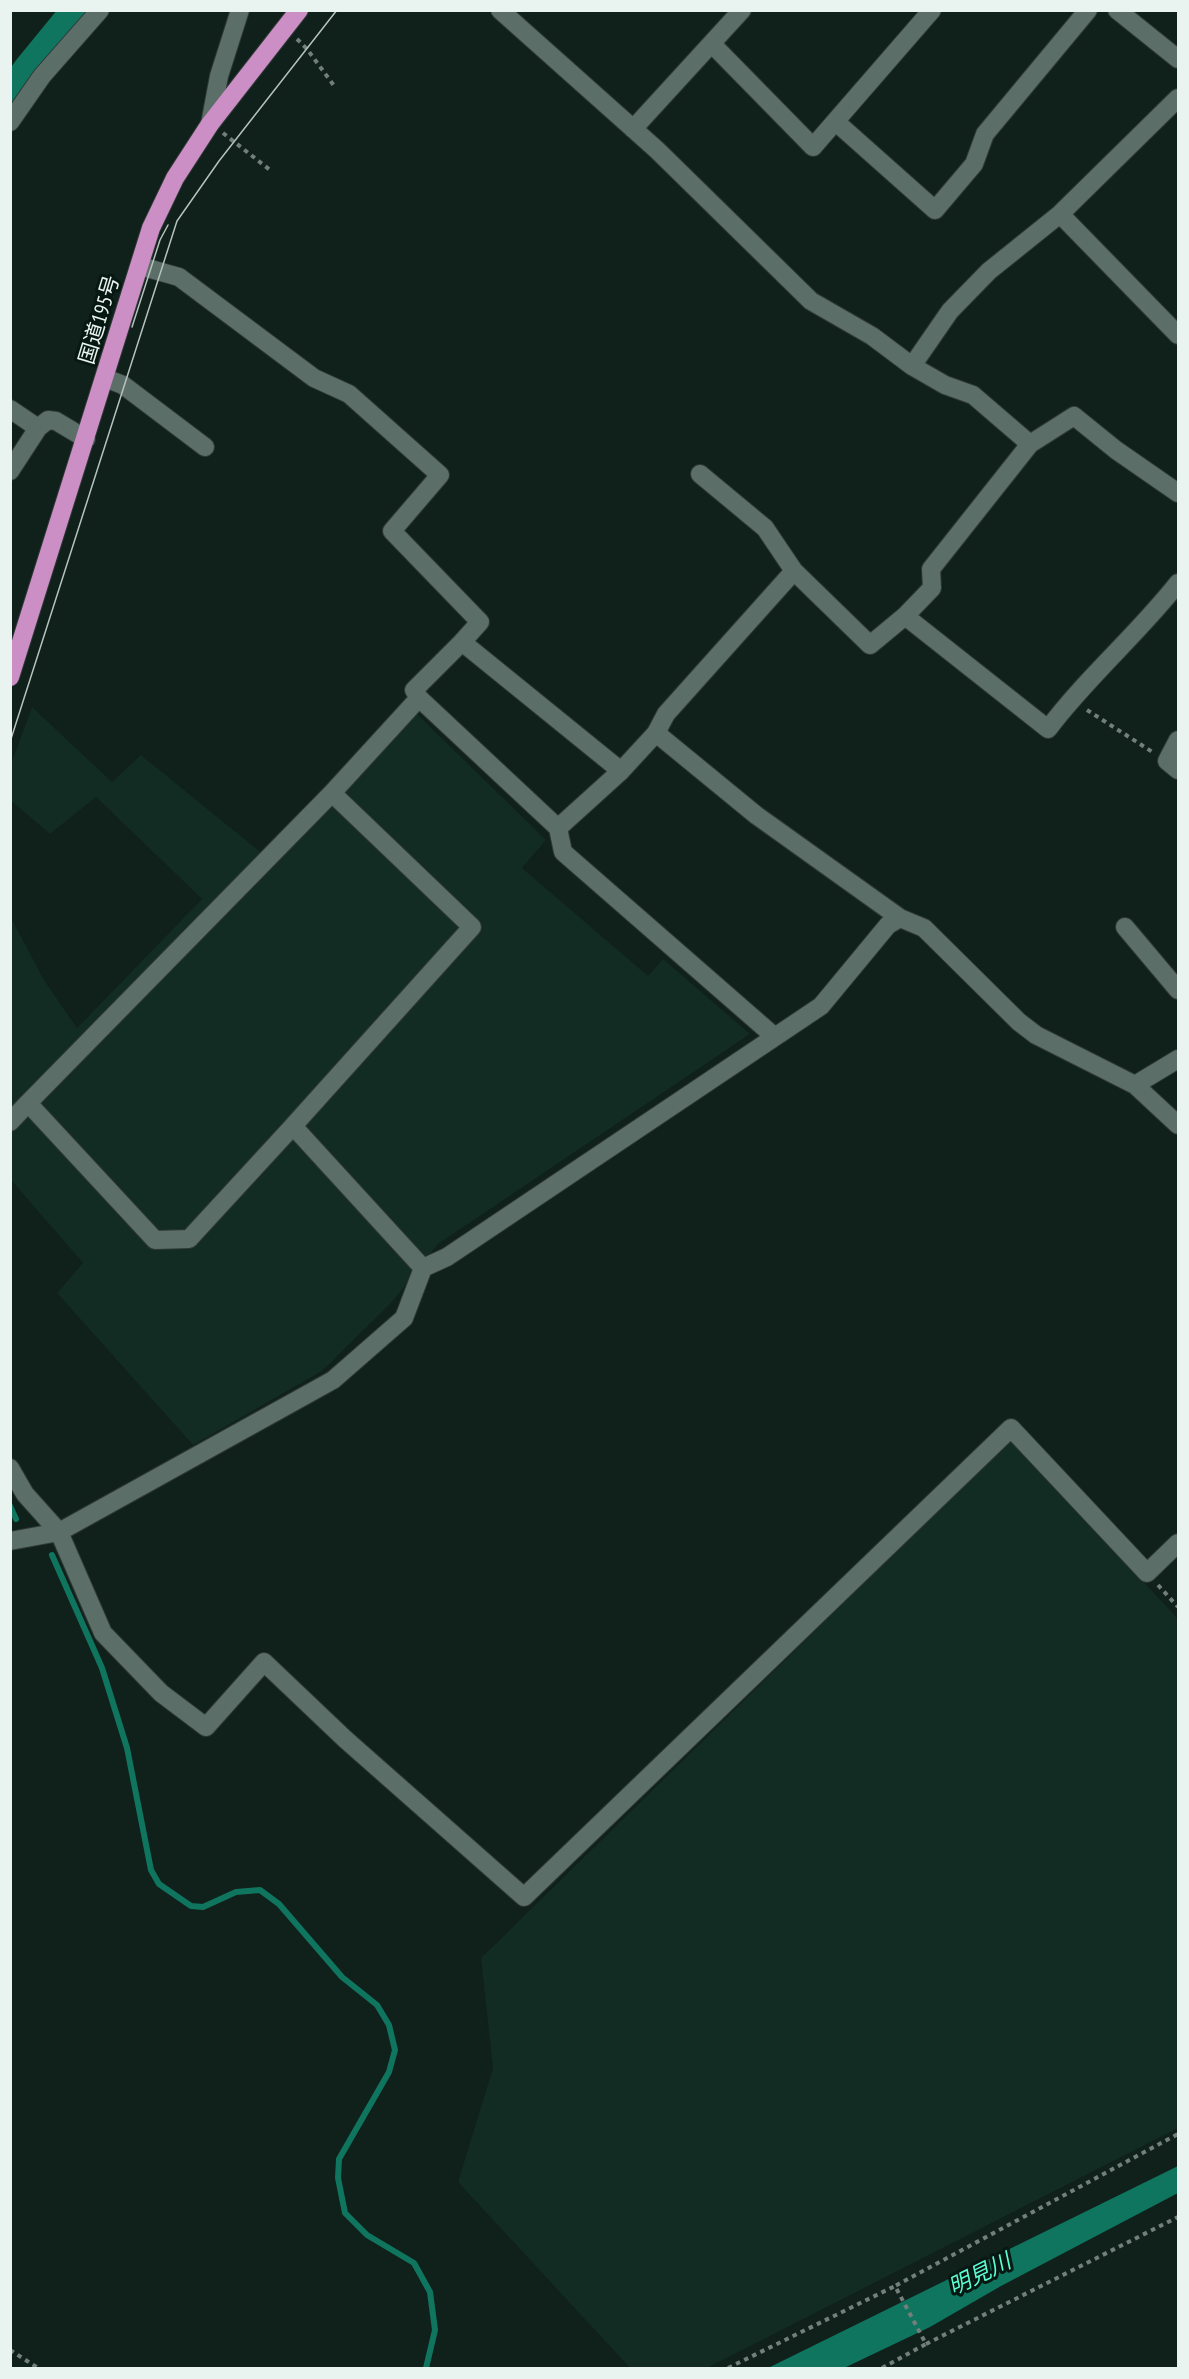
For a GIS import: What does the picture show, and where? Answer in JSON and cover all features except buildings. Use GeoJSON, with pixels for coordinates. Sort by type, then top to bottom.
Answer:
{"type":"FeatureCollection","features":[{"type":"Feature","properties":{"kind":"highway","name":"国道195号"},"geometry":{"type":"LineString","coordinates":[[10,677],[151,228],[175,178],[210,124],[299,10]]}},
{"type":"Feature","properties":{"kind":"street"},"geometry":{"type":"LineString","coordinates":[[10,122],[42,76],[100,10]]}},
{"type":"Feature","properties":{"kind":"street"},"geometry":{"type":"LineString","coordinates":[[210,124],[219,76],[240,10]]}},
{"type":"Feature","properties":{"kind":"street"},"geometry":{"type":"LineString","coordinates":[[500,10],[633,129],[811,301],[872,336],[912,366],[945,385],[972,395],[1030,444]]}},
{"type":"Feature","properties":{"kind":"street"},"geometry":{"type":"LineString","coordinates":[[633,129],[742,10]]}},
{"type":"Feature","properties":{"kind":"street"},"geometry":{"type":"LineString","coordinates":[[712,44],[813,147],[932,10]]}},
{"type":"Feature","properties":{"kind":"street"},"geometry":{"type":"LineString","coordinates":[[836,122],[935,210],[974,165],[985,134],[1088,10]]}},
{"type":"Feature","properties":{"kind":"street"},"geometry":{"type":"LineString","coordinates":[[1117,10],[1179,59]]}},
{"type":"Feature","properties":{"kind":"street"},"geometry":{"type":"LineString","coordinates":[[912,366],[950,311],[989,271],[1060,214],[1179,98]]}},
{"type":"Feature","properties":{"kind":"street"},"geometry":{"type":"LineString","coordinates":[[1060,214],[1179,334]]}},
{"type":"Feature","properties":{"kind":"street"},"geometry":{"type":"LineString","coordinates":[[140,266],[179,278],[314,378],[349,394],[440,476],[392,531],[480,622],[414,690],[419,698],[558,828],[563,852],[775,1037]]}},
{"type":"Feature","properties":{"kind":"street"},"geometry":{"type":"LineString","coordinates":[[105,378],[123,385],[204,447]]}},
{"type":"Feature","properties":{"kind":"street"},"geometry":{"type":"LineString","coordinates":[[10,409],[38,428]]}},
{"type":"Feature","properties":{"kind":"street"},"geometry":{"type":"LineString","coordinates":[[700,474],[765,528],[794,571],[870,645],[905,616],[932,588],[931,569],[1030,444],[1074,416],[1116,450],[1179,493]]}},
{"type":"Feature","properties":{"kind":"street"},"geometry":{"type":"LineString","coordinates":[[10,471],[38,428],[48,420],[56,421],[86,439]]}},
{"type":"Feature","properties":{"kind":"street"},"geometry":{"type":"LineString","coordinates":[[558,828],[621,771],[656,733],[666,714],[794,571]]}},
{"type":"Feature","properties":{"kind":"street"},"geometry":{"type":"LineString","coordinates":[[905,616],[1047,729],[1070,699],[1144,625],[1179,583]]}},
{"type":"Feature","properties":{"kind":"street"},"geometry":{"type":"LineString","coordinates":[[462,642],[621,771]]}},
{"type":"Feature","properties":{"kind":"street"},"geometry":{"type":"LineString","coordinates":[[10,1122],[332,793],[419,698]]}},
{"type":"Feature","properties":{"kind":"street"},"geometry":{"type":"LineString","coordinates":[[656,733],[756,815],[900,918],[924,928],[990,996],[1036,1035],[1135,1085],[1176,1122]]}},
{"type":"Feature","properties":{"kind":"street"},"geometry":{"type":"LineString","coordinates":[[1173,766],[1179,740]]}},
{"type":"Feature","properties":{"kind":"street"},"geometry":{"type":"LineString","coordinates":[[28,1103],[155,1240],[189,1239],[472,927],[332,793]]}},
{"type":"Feature","properties":{"kind":"street"},"geometry":{"type":"LineString","coordinates":[[10,1541],[59,1532],[333,1380],[404,1318],[423,1268],[447,1257],[821,1006],[888,925],[900,918]]}},
{"type":"Feature","properties":{"kind":"street"},"geometry":{"type":"LineString","coordinates":[[1125,927],[1179,990]]}},
{"type":"Feature","properties":{"kind":"street"},"geometry":{"type":"LineString","coordinates":[[1135,1085],[1179,1059]]}},
{"type":"Feature","properties":{"kind":"street"},"geometry":{"type":"LineString","coordinates":[[293,1126],[423,1268]]}},
{"type":"Feature","properties":{"kind":"street"},"geometry":{"type":"LineString","coordinates":[[10,1468],[25,1494],[59,1532],[103,1633],[161,1693],[206,1727],[264,1662],[345,1739],[524,1897],[1011,1428],[1147,1574],[1179,1543]]}},
{"type":"Feature","properties":{"kind":"path"},"geometry":{"type":"LineString","coordinates":[[286,28],[307,49],[335,87]]}},
{"type":"Feature","properties":{"kind":"path"},"geometry":{"type":"LineString","coordinates":[[210,124],[270,170]]}},
{"type":"Feature","properties":{"kind":"path"},"geometry":{"type":"LineString","coordinates":[[1070,699],[1173,766]]}},
{"type":"Feature","properties":{"kind":"path"},"geometry":{"type":"LineString","coordinates":[[1147,1574],[1179,1607]]}},
{"type":"Feature","properties":{"kind":"path"},"geometry":{"type":"LineString","coordinates":[[728,2368],[895,2286],[1179,2134]]}},
{"type":"Feature","properties":{"kind":"path"},"geometry":{"type":"LineString","coordinates":[[882,2368],[1179,2217]]}},
{"type":"Feature","properties":{"kind":"path"},"geometry":{"type":"LineString","coordinates":[[895,2286],[926,2344]]}},
{"type":"Feature","properties":{"kind":"path"},"geometry":{"type":"LineString","coordinates":[[10,2350],[38,2368]]}},
{"type":"Feature","properties":{"kind":"shaded area"},"geometry":{"type":"Polygon","coordinates":[[[32,707],[112,782],[141,755],[275,864],[417,714],[546,840],[522,868],[648,976],[663,959],[750,1034],[438,1244],[392,1302],[322,1371],[193,1445],[57,1293],[83,1263],[11,1180],[10,916],[44,980],[77,1028],[202,899],[96,797],[50,834],[11,801],[10,767],[32,707]]]}},
{"type":"Feature","properties":{"kind":"shaded area"},"geometry":{"type":"Polygon","coordinates":[[[1011,1439],[1178,1619],[1178,2128],[707,2368],[630,2368],[458,2182],[493,2068],[481,1958],[1011,1439]]]}},
{"type":"Feature","properties":{"kind":"water","name":"明見川"},"geometry":{"type":"Polygon","coordinates":[[[1178,2166],[1178,2193],[1001,2286],[930,2327],[844,2368],[768,2368],[1178,2166]]]}},
{"type":"Feature","properties":{"kind":"waterway"},"geometry":{"type":"LineString","coordinates":[[10,98],[79,10]]}},
{"type":"Feature","properties":{"kind":"waterway"},"geometry":{"type":"LineString","coordinates":[[10,1506],[16,1519]]}},
{"type":"Feature","properties":{"kind":"waterway"},"geometry":{"type":"LineString","coordinates":[[52,1555],[102,1668],[127,1748],[151,1870],[159,1884],[191,1906],[203,1907],[236,1892],[260,1890],[279,1904],[342,1977],[377,2005],[389,2025],[395,2050],[389,2072],[339,2159],[338,2178],[345,2213],[367,2235],[414,2263],[430,2292],[435,2330],[426,2368]]}},
{"type":"Feature","properties":{"kind":"tram line"},"geometry":{"type":"LineString","coordinates":[[10,742],[177,221],[219,161],[337,10]]}},
{"type":"Feature","properties":{"kind":"tram line"},"geometry":{"type":"LineString","coordinates":[[132,327],[160,240],[168,225]]}}]}
